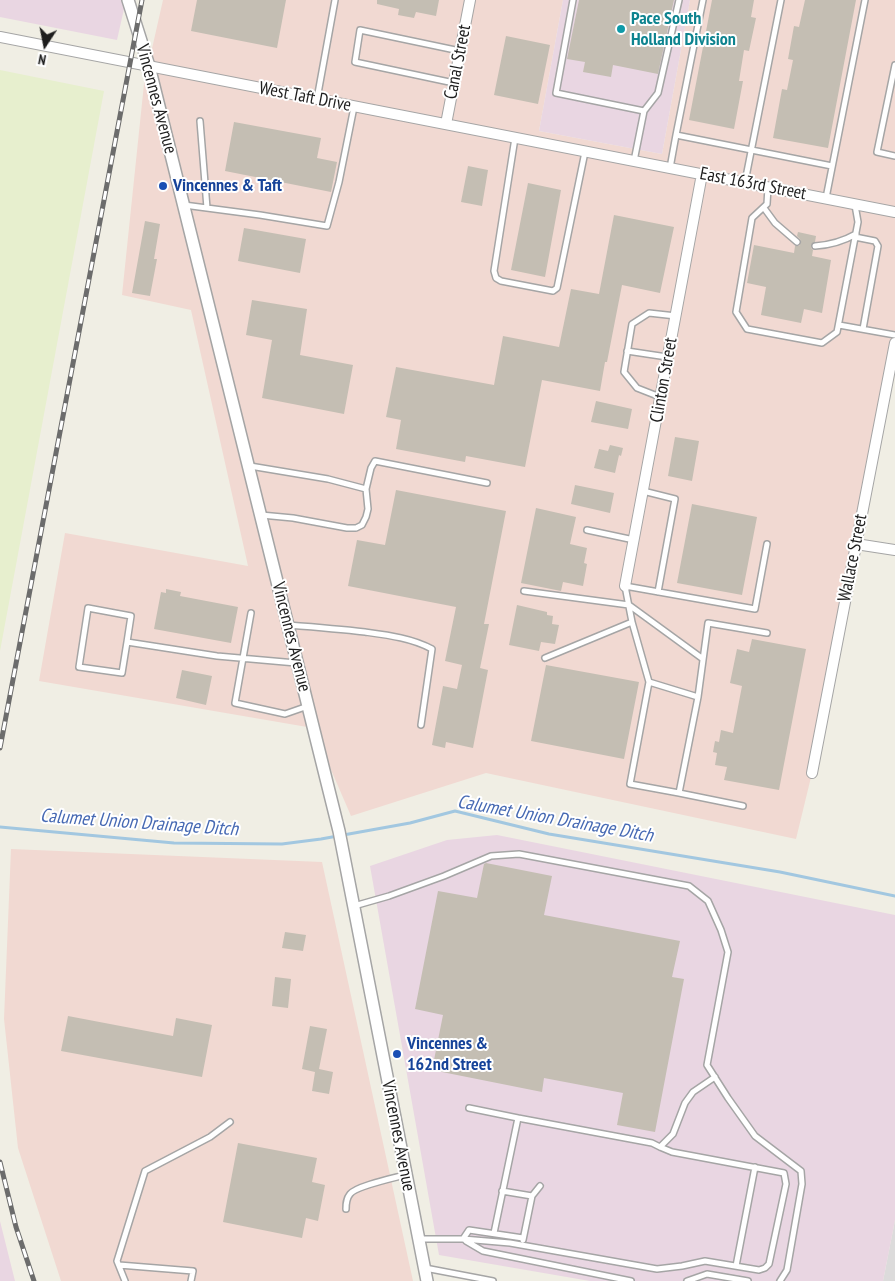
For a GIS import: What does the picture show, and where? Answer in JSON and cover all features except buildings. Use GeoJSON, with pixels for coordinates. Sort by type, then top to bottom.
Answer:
{"type":"FeatureCollection","features":[{"type":"Feature","properties":{"kind":"street","name":"Vincennes Avenue"},"geometry":{"type":"LineString","coordinates":[[128,0],[149,66],[339,831],[427,1281]]}},
{"type":"Feature","properties":{"kind":"street","name":"Canal Street"},"geometry":{"type":"LineString","coordinates":[[446,124],[470,0]]}},
{"type":"Feature","properties":{"kind":"street","name":"West Taft Drive"},"geometry":{"type":"LineString","coordinates":[[0,37],[611,157]]}},
{"type":"Feature","properties":{"kind":"street","name":"East 163rd Street"},"geometry":{"type":"LineString","coordinates":[[611,157],[895,212]]}},
{"type":"Feature","properties":{"kind":"street","name":"Clinton Street"},"geometry":{"type":"LineString","coordinates":[[625,586],[702,174]]}},
{"type":"Feature","properties":{"kind":"street","name":"Wallace Street"},"geometry":{"type":"LineString","coordinates":[[812,773],[895,343]]}},
{"type":"Feature","properties":{"kind":"street"},"geometry":{"type":"LineString","coordinates":[[856,544],[895,550]]}},
{"type":"Feature","properties":{"kind":"lane"},"geometry":{"type":"LineString","coordinates":[[317,99],[336,0]]}},
{"type":"Feature","properties":{"kind":"lane"},"geometry":{"type":"LineString","coordinates":[[573,0],[556,93],[644,111]]}},
{"type":"Feature","properties":{"kind":"lane"},"geometry":{"type":"LineString","coordinates":[[634,161],[644,111],[658,93],[679,0]]}},
{"type":"Feature","properties":{"kind":"lane"},"geometry":{"type":"LineString","coordinates":[[670,168],[703,0]]}},
{"type":"Feature","properties":{"kind":"lane"},"geometry":{"type":"LineString","coordinates":[[745,183],[780,0]]}},
{"type":"Feature","properties":{"kind":"lane"},"geometry":{"type":"LineString","coordinates":[[826,198],[865,0]]}},
{"type":"Feature","properties":{"kind":"lane"},"geometry":{"type":"LineString","coordinates":[[454,83],[355,62],[360,30],[460,51]]}},
{"type":"Feature","properties":{"kind":"lane"},"geometry":{"type":"LineString","coordinates":[[895,64],[877,152],[895,156]]}},
{"type":"Feature","properties":{"kind":"lane"},"geometry":{"type":"LineString","coordinates":[[184,205],[327,226],[339,182],[354,106]]}},
{"type":"Feature","properties":{"kind":"lane"},"geometry":{"type":"LineString","coordinates":[[200,121],[206,208]]}},
{"type":"Feature","properties":{"kind":"lane"},"geometry":{"type":"LineString","coordinates":[[676,135],[832,166]]}},
{"type":"Feature","properties":{"kind":"lane"},"geometry":{"type":"LineString","coordinates":[[516,138],[494,271],[496,278],[501,281],[553,291],[557,288],[585,152]]}},
{"type":"Feature","properties":{"kind":"lane"},"geometry":{"type":"LineString","coordinates":[[768,187],[767,204],[752,218],[736,312],[747,329],[822,343],[837,332],[858,222],[855,204]]}},
{"type":"Feature","properties":{"kind":"lane"},"geometry":{"type":"LineString","coordinates":[[764,208],[775,222],[797,242]]}},
{"type":"Feature","properties":{"kind":"lane"},"geometry":{"type":"LineString","coordinates":[[815,246],[832,244],[856,236],[875,241],[878,246],[863,329]]}},
{"type":"Feature","properties":{"kind":"lane"},"geometry":{"type":"LineString","coordinates":[[660,397],[637,388],[624,372],[632,324],[649,313],[676,316]]}},
{"type":"Feature","properties":{"kind":"lane"},"geometry":{"type":"LineString","coordinates":[[839,325],[895,335]]}},
{"type":"Feature","properties":{"kind":"lane"},"geometry":{"type":"LineString","coordinates":[[627,351],[668,357]]}},
{"type":"Feature","properties":{"kind":"lane"},"geometry":{"type":"LineString","coordinates":[[260,514],[356,528],[362,525],[366,518],[368,509],[366,489],[371,468],[376,461],[487,482]]}},
{"type":"Feature","properties":{"kind":"lane"},"geometry":{"type":"LineString","coordinates":[[248,466],[328,479],[366,489]]}},
{"type":"Feature","properties":{"kind":"lane"},"geometry":{"type":"LineString","coordinates":[[643,491],[675,499],[658,592]]}},
{"type":"Feature","properties":{"kind":"lane"},"geometry":{"type":"LineString","coordinates":[[587,530],[634,540]]}},
{"type":"Feature","properties":{"kind":"lane"},"geometry":{"type":"LineString","coordinates":[[743,806],[630,784],[649,682],[632,622],[625,586],[755,610],[767,544]]}},
{"type":"Feature","properties":{"kind":"lane"},"geometry":{"type":"LineString","coordinates":[[524,591],[629,605],[703,659]]}},
{"type":"Feature","properties":{"kind":"lane"},"geometry":{"type":"LineString","coordinates":[[88,608],[131,616],[127,642],[122,673],[78,666],[88,608]]}},
{"type":"Feature","properties":{"kind":"lane"},"geometry":{"type":"LineString","coordinates":[[251,613],[235,703],[285,714],[308,706]]}},
{"type":"Feature","properties":{"kind":"lane"},"geometry":{"type":"LineString","coordinates":[[545,658],[632,622]]}},
{"type":"Feature","properties":{"kind":"lane"},"geometry":{"type":"LineString","coordinates":[[678,793],[698,697],[708,623],[767,633]]}},
{"type":"Feature","properties":{"kind":"lane"},"geometry":{"type":"LineString","coordinates":[[288,625],[381,634],[398,637],[432,649],[421,725]]}},
{"type":"Feature","properties":{"kind":"lane"},"geometry":{"type":"LineString","coordinates":[[127,642],[243,659],[296,663]]}},
{"type":"Feature","properties":{"kind":"lane"},"geometry":{"type":"LineString","coordinates":[[649,682],[698,697]]}},
{"type":"Feature","properties":{"kind":"lane"},"geometry":{"type":"LineString","coordinates":[[354,906],[389,896],[444,876],[491,856],[519,854],[689,886],[708,901],[721,930],[728,952],[707,1065],[755,1136],[801,1171],[802,1184],[787,1270],[780,1281]]}},
{"type":"Feature","properties":{"kind":"lane"},"geometry":{"type":"LineString","coordinates":[[660,1147],[673,1134],[685,1103],[693,1092],[715,1077]]}},
{"type":"Feature","properties":{"kind":"lane"},"geometry":{"type":"LineString","coordinates":[[418,1239],[463,1239],[522,1245],[657,1269],[705,1261],[759,1270],[769,1264],[786,1184],[784,1173],[672,1152],[652,1143],[469,1108]]}},
{"type":"Feature","properties":{"kind":"lane"},"geometry":{"type":"LineString","coordinates":[[494,1233],[518,1118]]}},
{"type":"Feature","properties":{"kind":"lane"},"geometry":{"type":"LineString","coordinates":[[125,1281],[117,1261],[145,1171],[210,1137],[230,1122]]}},
{"type":"Feature","properties":{"kind":"lane"},"geometry":{"type":"LineString","coordinates":[[736,1266],[755,1167]]}},
{"type":"Feature","properties":{"kind":"lane"},"geometry":{"type":"LineString","coordinates":[[346,1209],[350,1193],[406,1175]]}},
{"type":"Feature","properties":{"kind":"lane"},"geometry":{"type":"LineString","coordinates":[[522,1245],[532,1196],[540,1186]]}},
{"type":"Feature","properties":{"kind":"lane"},"geometry":{"type":"LineString","coordinates":[[502,1191],[532,1196]]}},
{"type":"Feature","properties":{"kind":"lane"},"geometry":{"type":"LineString","coordinates":[[463,1239],[469,1230],[523,1238]]}},
{"type":"Feature","properties":{"kind":"lane"},"geometry":{"type":"LineString","coordinates":[[463,1239],[483,1252],[631,1281]]}},
{"type":"Feature","properties":{"kind":"lane"},"geometry":{"type":"LineString","coordinates":[[119,1265],[193,1271],[190,1281]]}},
{"type":"Feature","properties":{"kind":"lane"},"geometry":{"type":"LineString","coordinates":[[424,1268],[493,1281]]}},
{"type":"Feature","properties":{"kind":"lane"},"geometry":{"type":"LineString","coordinates":[[687,1281],[707,1274],[748,1281]]}},
{"type":"Feature","properties":{"kind":"shaded area"},"geometry":{"type":"Polygon","coordinates":[[[0,0],[126,0],[117,40],[0,17],[0,0]]]}},
{"type":"Feature","properties":{"kind":"shaded area"},"geometry":{"type":"Polygon","coordinates":[[[163,0],[563,0],[539,131],[662,154],[690,0],[895,0],[895,345],[812,773],[796,839],[486,773],[351,816],[313,728],[39,681],[65,533],[248,566],[191,310],[122,295],[144,84],[163,0]]]}},
{"type":"Feature","properties":{"kind":"shaded area"},"geometry":{"type":"Polygon","coordinates":[[[563,0],[690,0],[662,154],[539,131],[563,0]]]}},
{"type":"Feature","properties":{"kind":"shaded area"},"geometry":{"type":"Polygon","coordinates":[[[497,835],[895,915],[895,1220],[883,1281],[590,1281],[439,1255],[370,866],[447,840],[497,835]]]}},
{"type":"Feature","properties":{"kind":"shaded area"},"geometry":{"type":"Polygon","coordinates":[[[11,849],[322,862],[413,1281],[61,1281],[18,1148],[4,1019],[11,849]]]}},
{"type":"Feature","properties":{"kind":"shaded area"},"geometry":{"type":"Polygon","coordinates":[[[895,1220],[895,1281],[883,1281],[895,1220]]]}},
{"type":"Feature","properties":{"kind":"shaded area"},"geometry":{"type":"Polygon","coordinates":[[[0,1221],[15,1281],[0,1281],[0,1221]]]}},
{"type":"Feature","properties":{"kind":"green space"},"geometry":{"type":"Polygon","coordinates":[[[0,70],[104,91],[0,651],[0,70]]]}},
{"type":"Feature","properties":{"kind":"waterway","name":"Calumet Union Drainage Ditch"},"geometry":{"type":"LineString","coordinates":[[0,827],[174,843],[282,844],[410,823],[455,811],[549,834],[780,872],[895,896]]}},
{"type":"Feature","properties":{"kind":"railway"},"geometry":{"type":"LineString","coordinates":[[0,748],[142,0]]}},
{"type":"Feature","properties":{"kind":"railway"},"geometry":{"type":"LineString","coordinates":[[0,1162],[16,1227],[34,1281]]}},
{"type":"Feature","properties":{"kind":"place","name":"Pace South Holland Division"},"geometry":{"type":"Point","coordinates":[621,29]}},
{"type":"Feature","properties":{"kind":"place","name":"Vincennes & Taft"},"geometry":{"type":"Point","coordinates":[163,186]}},
{"type":"Feature","properties":{"kind":"place","name":"Vincennes & 162nd Street"},"geometry":{"type":"Point","coordinates":[397,1054]}}]}
